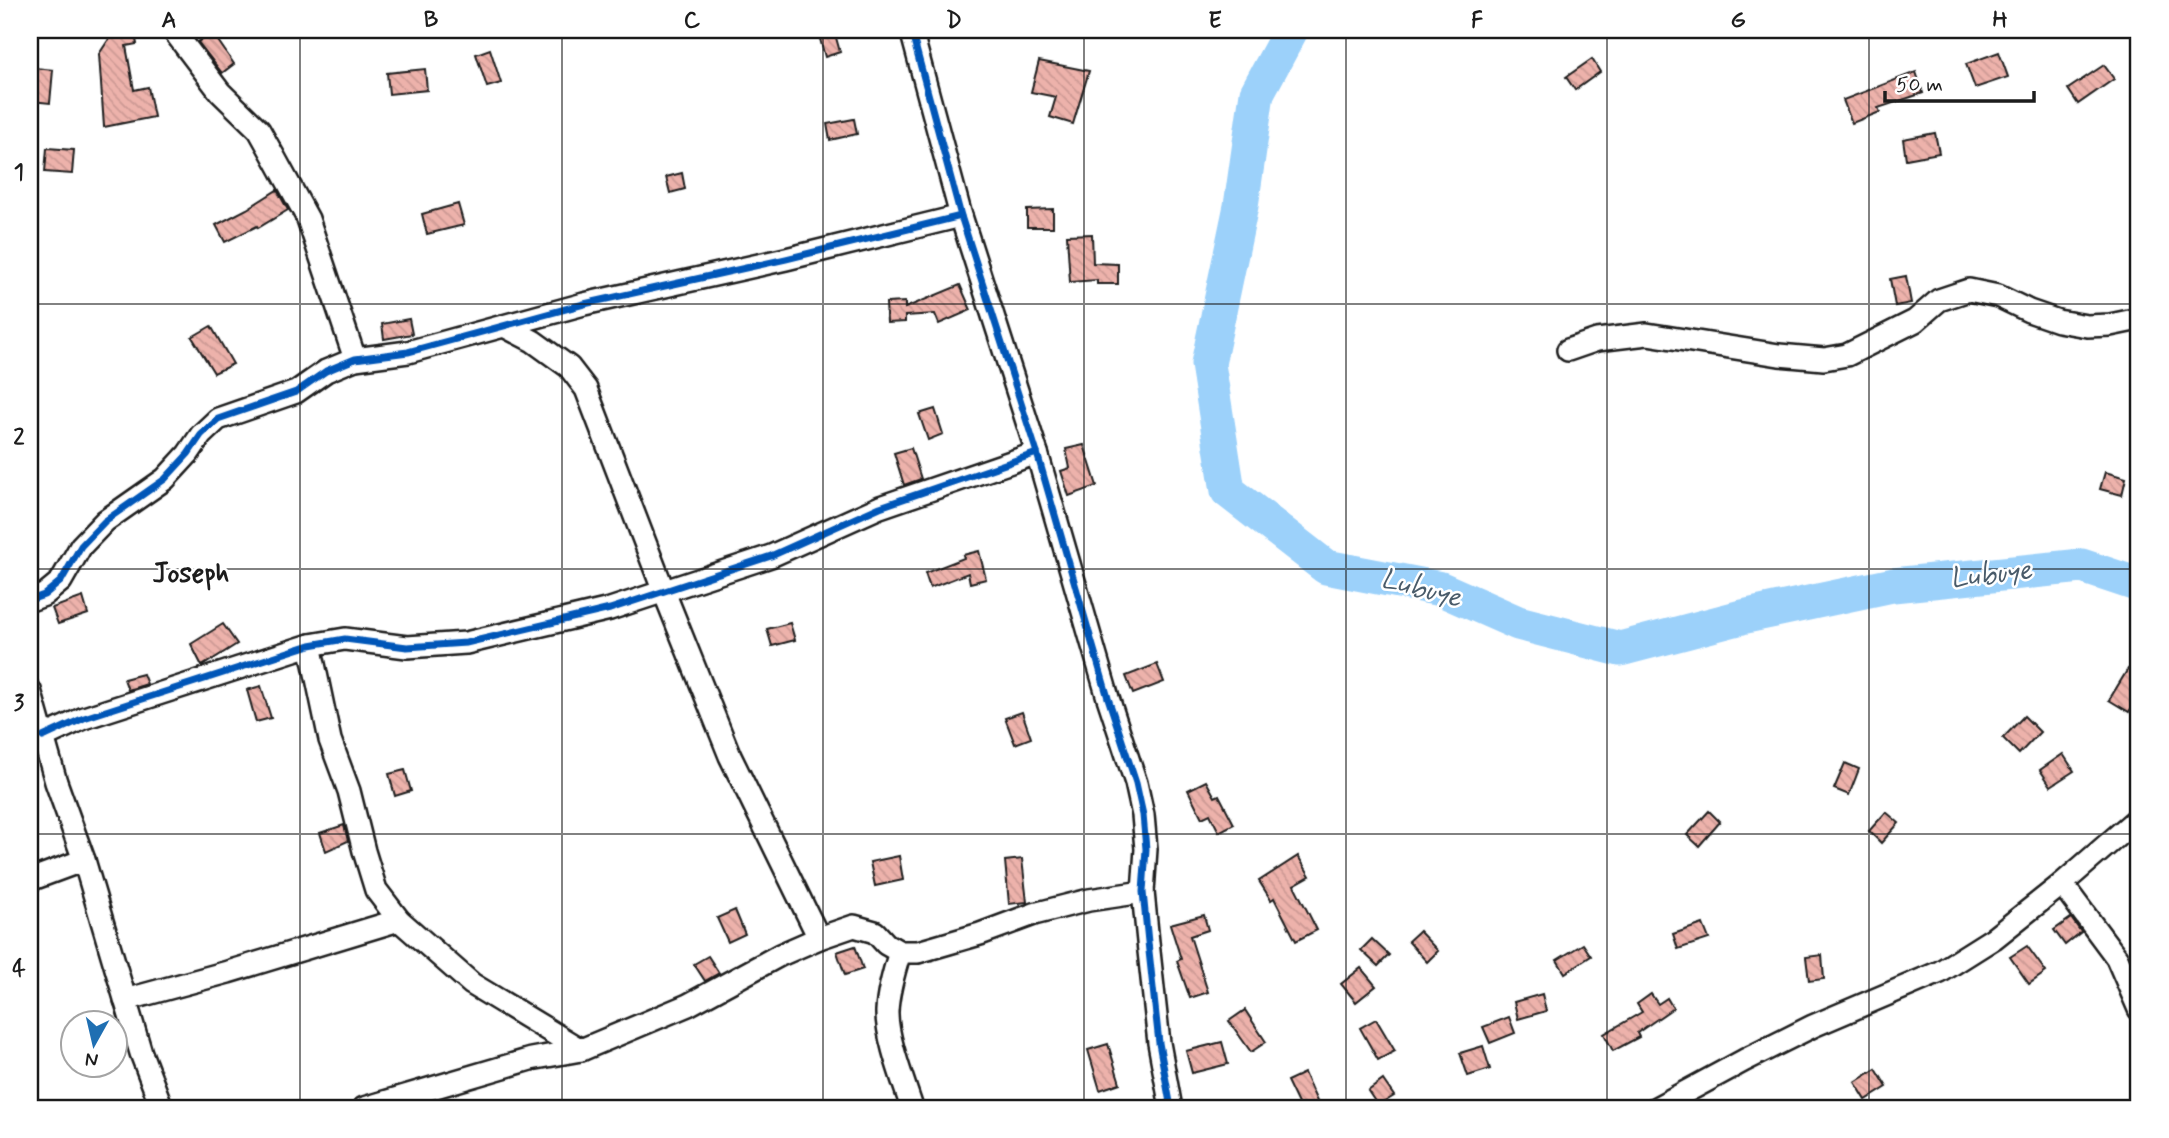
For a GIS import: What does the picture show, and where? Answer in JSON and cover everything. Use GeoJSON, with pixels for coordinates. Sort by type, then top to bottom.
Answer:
{"type":"FeatureCollection","features":[{"type":"Feature","properties":{"kind":"street"},"geometry":{"type":"LineString","coordinates":[[173,30],[220,92],[259,130],[273,155],[308,219],[355,359]]}},
{"type":"Feature","properties":{"kind":"street"},"geometry":{"type":"LineString","coordinates":[[911,30],[961,216],[1037,453],[1108,698],[1136,783],[1143,815],[1146,849],[1143,892],[1159,1043],[1171,1108]]}},
{"type":"Feature","properties":{"kind":"street"},"geometry":{"type":"LineString","coordinates":[[30,600],[44,595],[61,581],[81,546],[105,522],[164,479],[218,419],[296,392],[326,371],[355,359],[408,352],[584,304],[961,216]]}},
{"type":"Feature","properties":{"kind":"street"},"geometry":{"type":"LineString","coordinates":[[1568,350],[1597,340],[1647,334],[1779,355],[1824,359],[1847,355],[1915,321],[1939,300],[1969,290],[1998,296],[2029,312],[2058,321],[2087,326],[2139,319]]}},
{"type":"Feature","properties":{"kind":"street"},"geometry":{"type":"LineString","coordinates":[[504,326],[533,341],[569,366],[586,389],[730,756],[819,938]]}},
{"type":"Feature","properties":{"kind":"street"},"geometry":{"type":"LineString","coordinates":[[43,737],[84,718],[310,645],[345,639],[407,647],[466,643],[610,609],[771,556],[880,507],[1037,453]]}},
{"type":"Feature","properties":{"kind":"street"},"geometry":{"type":"LineString","coordinates":[[310,645],[330,740],[349,791],[376,890],[398,920],[472,984],[581,1050]]}},
{"type":"Feature","properties":{"kind":"street"},"geometry":{"type":"LineString","coordinates":[[31,698],[56,782],[84,860],[141,1054],[162,1108]]}},
{"type":"Feature","properties":{"kind":"street"},"geometry":{"type":"LineString","coordinates":[[1656,1108],[1745,1059],[1813,1026],[1940,972],[1994,938],[2062,884],[2139,817]]}},
{"type":"Feature","properties":{"kind":"street"},"geometry":{"type":"LineString","coordinates":[[30,880],[84,860]]}},
{"type":"Feature","properties":{"kind":"street"},"geometry":{"type":"LineString","coordinates":[[2062,884],[2117,958],[2139,1009]]}},
{"type":"Feature","properties":{"kind":"street"},"geometry":{"type":"LineString","coordinates":[[364,1108],[531,1059],[581,1050],[688,1005],[769,961],[819,938],[854,926],[875,932],[886,944],[900,952],[918,952],[980,934],[1034,914],[1089,900],[1143,892]]}},
{"type":"Feature","properties":{"kind":"street"},"geometry":{"type":"LineString","coordinates":[[125,1000],[229,972],[398,920]]}},
{"type":"Feature","properties":{"kind":"street"},"geometry":{"type":"LineString","coordinates":[[900,952],[891,981],[886,1014],[893,1049],[912,1108]]}},
{"type":"Feature","properties":{"kind":"building"},"geometry":{"type":"Polygon","coordinates":[[[115,30],[134,30],[137,44],[126,46],[134,90],[148,87],[154,117],[104,127],[99,54],[115,30]]]}},
{"type":"Feature","properties":{"kind":"building"},"geometry":{"type":"Polygon","coordinates":[[[212,32],[234,64],[222,73],[198,42],[212,32]]]}},
{"type":"Feature","properties":{"kind":"building"},"geometry":{"type":"Polygon","coordinates":[[[835,34],[840,52],[825,57],[820,39],[835,34]]]}},
{"type":"Feature","properties":{"kind":"building"},"geometry":{"type":"Polygon","coordinates":[[[490,49],[501,83],[487,87],[476,54],[490,49]]]}},
{"type":"Feature","properties":{"kind":"building"},"geometry":{"type":"Polygon","coordinates":[[[1999,52],[2008,77],[1975,88],[1966,64],[1999,52]]]}},
{"type":"Feature","properties":{"kind":"building"},"geometry":{"type":"Polygon","coordinates":[[[1592,59],[1600,72],[1575,90],[1566,77],[1592,59]]]}},
{"type":"Feature","properties":{"kind":"building"},"geometry":{"type":"Polygon","coordinates":[[[1039,61],[1089,71],[1073,124],[1050,117],[1056,97],[1031,92],[1039,61]]]}},
{"type":"Feature","properties":{"kind":"building"},"geometry":{"type":"Polygon","coordinates":[[[2104,65],[2114,79],[2078,104],[2068,89],[2104,65]]]}},
{"type":"Feature","properties":{"kind":"building"},"geometry":{"type":"Polygon","coordinates":[[[35,68],[53,70],[50,103],[32,101],[35,68]]]}},
{"type":"Feature","properties":{"kind":"building"},"geometry":{"type":"Polygon","coordinates":[[[425,69],[427,90],[389,94],[387,73],[425,69]]]}},
{"type":"Feature","properties":{"kind":"building"},"geometry":{"type":"Polygon","coordinates":[[[1916,72],[1923,93],[1878,108],[1880,112],[1852,123],[1843,100],[1916,72]]]}},
{"type":"Feature","properties":{"kind":"building"},"geometry":{"type":"Polygon","coordinates":[[[854,119],[857,134],[830,140],[827,124],[854,119]]]}},
{"type":"Feature","properties":{"kind":"building"},"geometry":{"type":"Polygon","coordinates":[[[1935,133],[1939,153],[1906,159],[1903,139],[1935,133]]]}},
{"type":"Feature","properties":{"kind":"building"},"geometry":{"type":"Polygon","coordinates":[[[47,148],[74,150],[72,174],[45,172],[47,148]]]}},
{"type":"Feature","properties":{"kind":"building"},"geometry":{"type":"Polygon","coordinates":[[[682,173],[685,189],[670,193],[666,177],[682,173]]]}},
{"type":"Feature","properties":{"kind":"building"},"geometry":{"type":"Polygon","coordinates":[[[277,190],[288,210],[258,228],[257,226],[225,242],[216,225],[277,190]]]}},
{"type":"Feature","properties":{"kind":"building"},"geometry":{"type":"Polygon","coordinates":[[[458,204],[464,225],[427,234],[422,214],[458,204]]]}},
{"type":"Feature","properties":{"kind":"building"},"geometry":{"type":"Polygon","coordinates":[[[1053,209],[1053,227],[1027,227],[1027,210],[1053,209]]]}},
{"type":"Feature","properties":{"kind":"building"},"geometry":{"type":"Polygon","coordinates":[[[1092,234],[1093,263],[1118,264],[1118,284],[1097,284],[1097,280],[1070,282],[1067,235],[1092,234]]]}},
{"type":"Feature","properties":{"kind":"building"},"geometry":{"type":"Polygon","coordinates":[[[1906,276],[1911,303],[1895,306],[1890,279],[1906,276]]]}},
{"type":"Feature","properties":{"kind":"building"},"geometry":{"type":"Polygon","coordinates":[[[960,285],[971,310],[939,324],[935,314],[905,316],[905,322],[887,323],[886,303],[905,302],[905,308],[960,285]]]}},
{"type":"Feature","properties":{"kind":"building"},"geometry":{"type":"Polygon","coordinates":[[[409,319],[412,334],[384,339],[382,324],[409,319]]]}},
{"type":"Feature","properties":{"kind":"building"},"geometry":{"type":"Polygon","coordinates":[[[211,326],[233,364],[214,373],[192,337],[211,326]]]}},
{"type":"Feature","properties":{"kind":"building"},"geometry":{"type":"Polygon","coordinates":[[[935,409],[943,434],[928,440],[919,414],[935,409]]]}},
{"type":"Feature","properties":{"kind":"building"},"geometry":{"type":"Polygon","coordinates":[[[1084,445],[1097,486],[1069,496],[1061,471],[1070,468],[1066,449],[1084,445]]]}},
{"type":"Feature","properties":{"kind":"building"},"geometry":{"type":"Polygon","coordinates":[[[911,448],[921,479],[904,485],[894,453],[911,448]]]}},
{"type":"Feature","properties":{"kind":"building"},"geometry":{"type":"Polygon","coordinates":[[[2105,472],[2126,478],[2122,495],[2100,489],[2105,472]]]}},
{"type":"Feature","properties":{"kind":"building"},"geometry":{"type":"Polygon","coordinates":[[[979,551],[986,579],[970,583],[968,573],[930,588],[925,573],[964,558],[963,555],[979,551]]]}},
{"type":"Feature","properties":{"kind":"building"},"geometry":{"type":"Polygon","coordinates":[[[83,597],[88,614],[58,624],[52,608],[83,597]]]}},
{"type":"Feature","properties":{"kind":"building"},"geometry":{"type":"Polygon","coordinates":[[[790,623],[795,640],[772,646],[767,629],[790,623]]]}},
{"type":"Feature","properties":{"kind":"building"},"geometry":{"type":"Polygon","coordinates":[[[223,624],[237,644],[202,666],[191,644],[223,624]]]}},
{"type":"Feature","properties":{"kind":"building"},"geometry":{"type":"Polygon","coordinates":[[[1157,664],[1164,682],[1133,694],[1126,676],[1157,664]]]}},
{"type":"Feature","properties":{"kind":"building"},"geometry":{"type":"Polygon","coordinates":[[[2128,669],[2139,676],[2139,695],[2129,712],[2109,700],[2128,669]]]}},
{"type":"Feature","properties":{"kind":"building"},"geometry":{"type":"Polygon","coordinates":[[[143,674],[147,684],[128,690],[124,679],[143,674]]]}},
{"type":"Feature","properties":{"kind":"building"},"geometry":{"type":"Polygon","coordinates":[[[261,686],[271,718],[256,722],[247,690],[261,686]]]}},
{"type":"Feature","properties":{"kind":"building"},"geometry":{"type":"Polygon","coordinates":[[[1022,712],[1031,738],[1015,744],[1005,718],[1022,712]]]}},
{"type":"Feature","properties":{"kind":"building"},"geometry":{"type":"Polygon","coordinates":[[[2024,716],[2040,732],[2019,754],[2003,738],[2024,716]]]}},
{"type":"Feature","properties":{"kind":"building"},"geometry":{"type":"Polygon","coordinates":[[[2063,754],[2074,771],[2051,786],[2040,770],[2063,754]]]}},
{"type":"Feature","properties":{"kind":"building"},"geometry":{"type":"Polygon","coordinates":[[[1845,763],[1859,769],[1849,795],[1834,789],[1845,763]]]}},
{"type":"Feature","properties":{"kind":"building"},"geometry":{"type":"Polygon","coordinates":[[[405,770],[411,791],[395,796],[389,774],[405,770]]]}},
{"type":"Feature","properties":{"kind":"building"},"geometry":{"type":"Polygon","coordinates":[[[1206,781],[1215,797],[1219,795],[1234,824],[1219,832],[1210,814],[1202,818],[1188,790],[1206,781]]]}},
{"type":"Feature","properties":{"kind":"building"},"geometry":{"type":"Polygon","coordinates":[[[1709,811],[1720,822],[1699,846],[1687,835],[1709,811]]]}},
{"type":"Feature","properties":{"kind":"building"},"geometry":{"type":"Polygon","coordinates":[[[1886,812],[1899,823],[1881,843],[1869,831],[1886,812]]]}},
{"type":"Feature","properties":{"kind":"building"},"geometry":{"type":"Polygon","coordinates":[[[344,825],[348,841],[326,851],[320,833],[344,825]]]}},
{"type":"Feature","properties":{"kind":"building"},"geometry":{"type":"Polygon","coordinates":[[[899,856],[903,880],[875,886],[870,862],[899,856]]]}},
{"type":"Feature","properties":{"kind":"building"},"geometry":{"type":"Polygon","coordinates":[[[1298,856],[1310,876],[1294,885],[1317,930],[1296,941],[1274,898],[1271,900],[1259,881],[1298,856]]]}},
{"type":"Feature","properties":{"kind":"building"},"geometry":{"type":"Polygon","coordinates":[[[1022,859],[1027,902],[1009,904],[1005,861],[1022,859]]]}},
{"type":"Feature","properties":{"kind":"building"},"geometry":{"type":"Polygon","coordinates":[[[735,910],[745,934],[728,942],[717,918],[735,910]]]}},
{"type":"Feature","properties":{"kind":"building"},"geometry":{"type":"Polygon","coordinates":[[[1204,915],[1208,930],[1190,936],[1208,992],[1190,998],[1177,961],[1181,959],[1170,924],[1204,915]]]}},
{"type":"Feature","properties":{"kind":"building"},"geometry":{"type":"Polygon","coordinates":[[[2071,918],[2081,932],[2065,945],[2054,930],[2071,918]]]}},
{"type":"Feature","properties":{"kind":"building"},"geometry":{"type":"Polygon","coordinates":[[[1703,924],[1709,939],[1678,949],[1673,934],[1703,924]]]}},
{"type":"Feature","properties":{"kind":"building"},"geometry":{"type":"Polygon","coordinates":[[[1419,931],[1438,951],[1427,962],[1408,941],[1419,931]]]}},
{"type":"Feature","properties":{"kind":"building"},"geometry":{"type":"Polygon","coordinates":[[[1372,939],[1389,955],[1378,966],[1361,950],[1372,939]]]}},
{"type":"Feature","properties":{"kind":"building"},"geometry":{"type":"Polygon","coordinates":[[[1583,944],[1591,956],[1565,973],[1557,960],[1583,944]]]}},
{"type":"Feature","properties":{"kind":"building"},"geometry":{"type":"Polygon","coordinates":[[[855,946],[863,969],[845,975],[837,952],[855,946]]]}},
{"type":"Feature","properties":{"kind":"building"},"geometry":{"type":"Polygon","coordinates":[[[2027,946],[2046,972],[2029,984],[2010,957],[2027,946]]]}},
{"type":"Feature","properties":{"kind":"building"},"geometry":{"type":"Polygon","coordinates":[[[1822,955],[1824,979],[1809,981],[1806,957],[1822,955]]]}},
{"type":"Feature","properties":{"kind":"building"},"geometry":{"type":"Polygon","coordinates":[[[708,956],[719,973],[705,981],[694,964],[708,956]]]}},
{"type":"Feature","properties":{"kind":"building"},"geometry":{"type":"Polygon","coordinates":[[[1361,968],[1376,986],[1356,1002],[1341,984],[1361,968]]]}},
{"type":"Feature","properties":{"kind":"building"},"geometry":{"type":"Polygon","coordinates":[[[1542,994],[1546,1011],[1518,1019],[1514,1002],[1542,994]]]}},
{"type":"Feature","properties":{"kind":"building"},"geometry":{"type":"Polygon","coordinates":[[[1651,994],[1658,1004],[1667,998],[1673,1008],[1637,1033],[1639,1037],[1613,1051],[1604,1034],[1642,1012],[1637,1004],[1651,994]]]}},
{"type":"Feature","properties":{"kind":"building"},"geometry":{"type":"Polygon","coordinates":[[[1245,1010],[1266,1042],[1251,1052],[1229,1021],[1245,1010]]]}},
{"type":"Feature","properties":{"kind":"building"},"geometry":{"type":"Polygon","coordinates":[[[1509,1017],[1515,1033],[1490,1043],[1483,1027],[1509,1017]]]}},
{"type":"Feature","properties":{"kind":"building"},"geometry":{"type":"Polygon","coordinates":[[[1376,1019],[1395,1051],[1378,1060],[1360,1028],[1376,1019]]]}},
{"type":"Feature","properties":{"kind":"building"},"geometry":{"type":"Polygon","coordinates":[[[1222,1042],[1228,1064],[1192,1073],[1186,1051],[1222,1042]]]}},
{"type":"Feature","properties":{"kind":"building"},"geometry":{"type":"Polygon","coordinates":[[[1108,1044],[1120,1083],[1100,1090],[1088,1050],[1108,1044]]]}},
{"type":"Feature","properties":{"kind":"building"},"geometry":{"type":"Polygon","coordinates":[[[1483,1046],[1490,1069],[1468,1076],[1460,1053],[1483,1046]]]}},
{"type":"Feature","properties":{"kind":"building"},"geometry":{"type":"Polygon","coordinates":[[[1876,1069],[1887,1087],[1866,1100],[1855,1082],[1876,1069]]]}},
{"type":"Feature","properties":{"kind":"building"},"geometry":{"type":"Polygon","coordinates":[[[1304,1073],[1320,1108],[1300,1108],[1287,1081],[1304,1073]]]}},
{"type":"Feature","properties":{"kind":"building"},"geometry":{"type":"Polygon","coordinates":[[[1383,1080],[1394,1096],[1378,1106],[1368,1091],[1383,1080]]]}},
{"type":"Feature","properties":{"kind":"waterway","name":"Lubuye"},"geometry":{"type":"LineString","coordinates":[[1291,30],[1257,93],[1241,206],[1208,364],[1228,491],[1326,567],[1441,589],[1518,623],[1620,649],[1742,617],[1893,585],[2082,566],[2139,585]]}},
{"type":"Feature","properties":{"kind":"cycle path"},"geometry":{"type":"LineString","coordinates":[[911,30],[961,216],[1037,453],[1108,698],[1136,783],[1143,815],[1146,849],[1143,892],[1148,942],[1159,1043],[1171,1108]]}},
{"type":"Feature","properties":{"kind":"cycle path"},"geometry":{"type":"LineString","coordinates":[[30,600],[44,595],[61,581],[81,546],[105,521],[165,479],[201,435],[218,419],[296,392],[326,371],[355,359],[408,352],[584,304],[961,216]]}},
{"type":"Feature","properties":{"kind":"cycle path"},"geometry":{"type":"LineString","coordinates":[[43,737],[84,718],[310,645],[345,639],[407,647],[466,643],[610,609],[771,556],[880,507],[1037,453]]}},
{"type":"Feature","properties":{"kind":"district","name":"Joseph"},"geometry":{"type":"Point","coordinates":[191,574]}}]}
